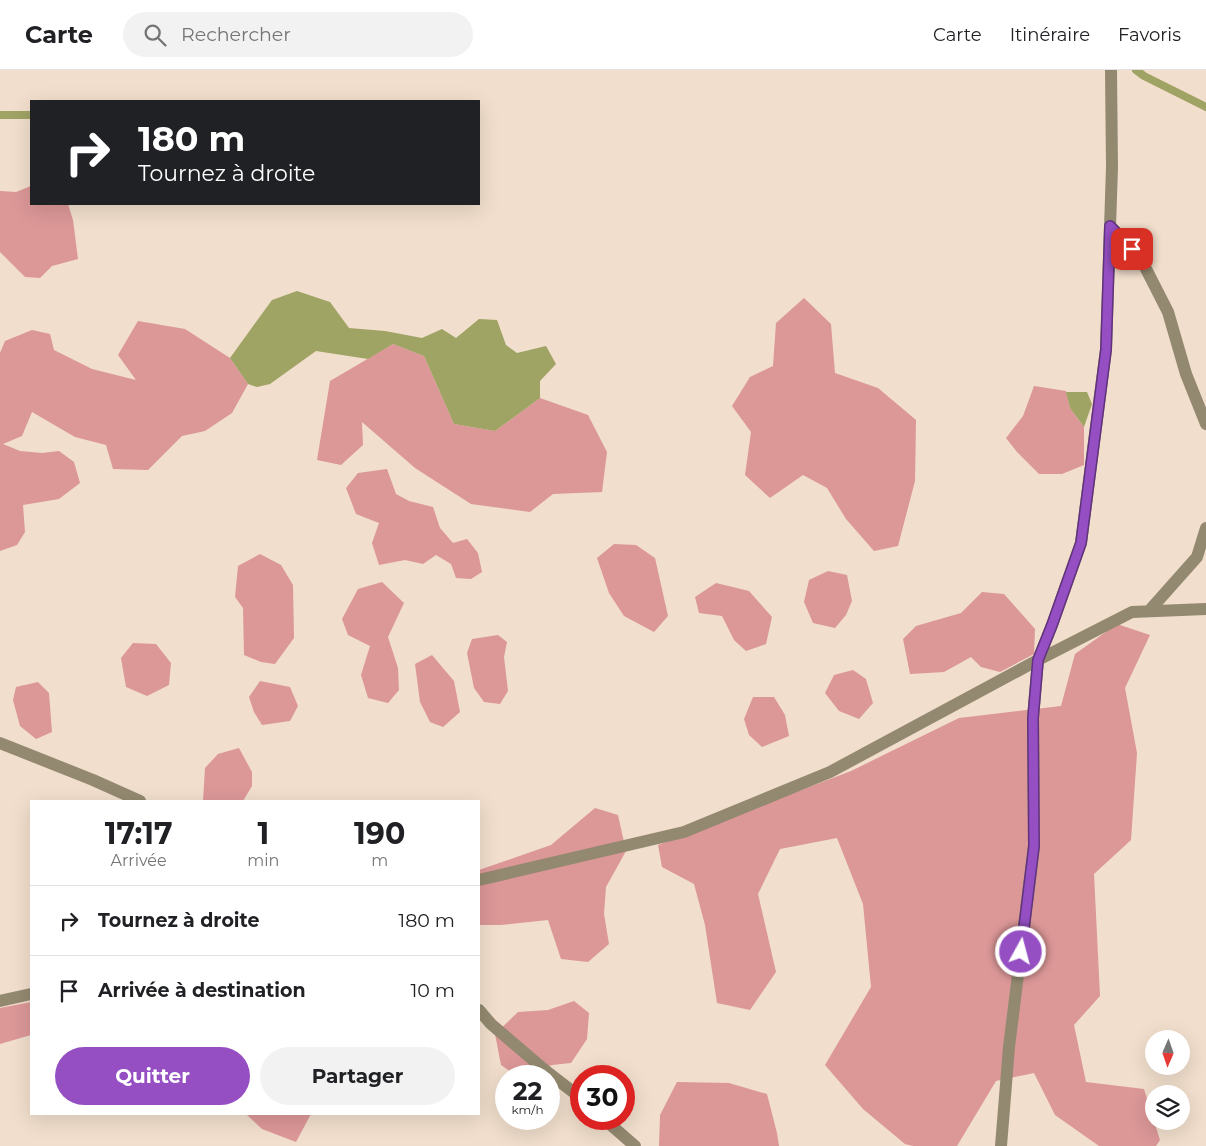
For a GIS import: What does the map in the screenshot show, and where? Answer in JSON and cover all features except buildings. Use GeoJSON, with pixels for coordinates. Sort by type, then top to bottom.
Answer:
{"type":"FeatureCollection","features":[{"type":"Feature","properties":{"kind":"street"},"geometry":{"type":"LineString","coordinates":[[1001,1146],[1009,1047],[1034,846],[1033,718],[1038,660],[1081,543],[1106,350],[1112,167],[1112,70]]}},
{"type":"Feature","properties":{"kind":"street"},"geometry":{"type":"LineString","coordinates":[[1110,226],[1142,261],[1168,312],[1186,374],[1206,424]]}},
{"type":"Feature","properties":{"kind":"street"},"geometry":{"type":"LineString","coordinates":[[1149,611],[1196,557],[1206,528]]}},
{"type":"Feature","properties":{"kind":"street"},"geometry":{"type":"LineString","coordinates":[[480,880],[684,832],[830,772],[1038,660],[1132,612],[1206,609]]}},
{"type":"Feature","properties":{"kind":"street"},"geometry":{"type":"LineString","coordinates":[[0,743],[138,800]]}},
{"type":"Feature","properties":{"kind":"street"},"geometry":{"type":"LineString","coordinates":[[0,1000],[30,994]]}},
{"type":"Feature","properties":{"kind":"street"},"geometry":{"type":"LineString","coordinates":[[480,1011],[491,1024],[570,1090]]}},
{"type":"Feature","properties":{"kind":"street"},"geometry":{"type":"LineString","coordinates":[[617,1130],[635,1146]]}},
{"type":"Feature","properties":{"kind":"shaded area"},"geometry":{"type":"Polygon","coordinates":[[[30,186],[30,205],[68,205],[73,220],[78,259],[52,266],[40,278],[25,277],[0,252],[0,191],[16,192],[30,186]]]}},
{"type":"Feature","properties":{"kind":"shaded area"},"geometry":{"type":"Polygon","coordinates":[[[297,291],[330,302],[349,328],[385,331],[422,338],[442,329],[456,338],[479,319],[497,320],[506,345],[517,353],[546,346],[556,364],[540,381],[540,398],[495,431],[454,424],[424,356],[393,344],[368,359],[316,351],[270,384],[257,387],[248,384],[230,358],[272,300],[297,291]]]}},
{"type":"Feature","properties":{"kind":"shaded area"},"geometry":{"type":"Polygon","coordinates":[[[804,298],[831,324],[835,373],[878,388],[916,420],[915,481],[898,546],[874,551],[846,519],[827,488],[803,475],[770,498],[745,475],[751,432],[732,406],[750,377],[773,366],[776,323],[804,298]]]}},
{"type":"Feature","properties":{"kind":"shaded area"},"geometry":{"type":"Polygon","coordinates":[[[138,321],[185,329],[230,358],[248,384],[232,413],[205,431],[182,436],[148,470],[113,469],[106,445],[75,437],[32,412],[22,436],[3,444],[20,451],[42,453],[59,451],[74,462],[80,483],[59,499],[23,505],[25,532],[17,545],[0,551],[0,353],[5,341],[32,330],[50,334],[54,350],[92,369],[136,380],[118,355],[138,321]]]}},
{"type":"Feature","properties":{"kind":"shaded area"},"geometry":{"type":"Polygon","coordinates":[[[393,344],[424,356],[454,424],[495,431],[540,398],[588,415],[607,452],[602,492],[553,494],[530,512],[471,504],[415,468],[362,422],[363,445],[341,465],[317,460],[330,381],[393,344]]]}},
{"type":"Feature","properties":{"kind":"shaded area"},"geometry":{"type":"Polygon","coordinates":[[[1034,386],[1066,391],[1070,408],[1084,427],[1084,465],[1062,474],[1039,474],[1006,438],[1023,416],[1034,386]]]}},
{"type":"Feature","properties":{"kind":"shaded area"},"geometry":{"type":"Polygon","coordinates":[[[1066,392],[1087,392],[1092,404],[1084,427],[1070,408],[1066,392]]]}},
{"type":"Feature","properties":{"kind":"shaded area"},"geometry":{"type":"Polygon","coordinates":[[[387,469],[396,494],[409,501],[433,507],[440,528],[453,543],[467,539],[478,553],[482,572],[471,579],[456,578],[451,564],[436,555],[423,564],[405,560],[379,565],[372,543],[379,523],[356,514],[346,488],[358,473],[387,469]]]}},
{"type":"Feature","properties":{"kind":"shaded area"},"geometry":{"type":"Polygon","coordinates":[[[614,544],[636,545],[655,558],[668,616],[654,632],[624,616],[609,593],[597,558],[614,544]]]}},
{"type":"Feature","properties":{"kind":"shaded area"},"geometry":{"type":"Polygon","coordinates":[[[260,554],[281,565],[293,585],[294,638],[275,664],[261,662],[244,655],[243,608],[235,597],[238,566],[260,554]]]}},
{"type":"Feature","properties":{"kind":"shaded area"},"geometry":{"type":"Polygon","coordinates":[[[828,571],[847,575],[852,601],[846,615],[835,628],[813,623],[804,602],[809,580],[828,571]]]}},
{"type":"Feature","properties":{"kind":"shaded area"},"geometry":{"type":"Polygon","coordinates":[[[382,582],[404,603],[388,637],[398,668],[399,690],[388,703],[368,698],[361,675],[370,646],[348,635],[342,619],[358,589],[382,582]]]}},
{"type":"Feature","properties":{"kind":"shaded area"},"geometry":{"type":"Polygon","coordinates":[[[716,583],[749,591],[772,617],[766,644],[746,651],[734,640],[722,616],[699,613],[695,597],[716,583]]]}},
{"type":"Feature","properties":{"kind":"shaded area"},"geometry":{"type":"Polygon","coordinates":[[[982,592],[1004,594],[1035,629],[1034,654],[1000,672],[981,667],[971,657],[944,672],[910,674],[903,639],[916,626],[961,613],[982,592]]]}},
{"type":"Feature","properties":{"kind":"shaded area"},"geometry":{"type":"Polygon","coordinates":[[[1117,624],[1150,635],[1125,688],[1137,753],[1131,840],[1094,874],[1100,996],[1074,1025],[1086,1082],[1144,1089],[1145,1130],[1157,1130],[1160,1140],[1156,1146],[1099,1146],[1055,1115],[1034,1073],[996,1081],[957,1146],[913,1146],[905,1144],[863,1109],[825,1065],[871,987],[863,904],[837,838],[780,849],[758,894],[776,972],[750,1010],[717,1003],[705,925],[694,884],[662,867],[658,845],[851,771],[959,718],[1061,706],[1075,654],[1117,624]]]}},
{"type":"Feature","properties":{"kind":"shaded area"},"geometry":{"type":"Polygon","coordinates":[[[498,635],[507,642],[504,657],[508,691],[500,704],[484,702],[474,688],[467,653],[472,639],[498,635]]]}},
{"type":"Feature","properties":{"kind":"shaded area"},"geometry":{"type":"Polygon","coordinates":[[[133,643],[156,644],[171,663],[169,685],[147,696],[126,687],[121,658],[133,643]]]}},
{"type":"Feature","properties":{"kind":"shaded area"},"geometry":{"type":"Polygon","coordinates":[[[432,655],[454,681],[460,712],[443,727],[430,722],[420,702],[415,664],[432,655]]]}},
{"type":"Feature","properties":{"kind":"shaded area"},"geometry":{"type":"Polygon","coordinates":[[[853,670],[866,679],[873,703],[859,719],[839,711],[825,693],[834,675],[853,670]]]}},
{"type":"Feature","properties":{"kind":"shaded area"},"geometry":{"type":"Polygon","coordinates":[[[260,681],[290,687],[298,706],[290,721],[262,725],[254,712],[249,697],[260,681]]]}},
{"type":"Feature","properties":{"kind":"shaded area"},"geometry":{"type":"Polygon","coordinates":[[[38,682],[49,693],[52,732],[36,739],[20,726],[13,700],[16,687],[38,682]]]}},
{"type":"Feature","properties":{"kind":"shaded area"},"geometry":{"type":"Polygon","coordinates":[[[753,697],[774,697],[785,715],[789,736],[762,747],[749,735],[744,719],[753,697]]]}},
{"type":"Feature","properties":{"kind":"shaded area"},"geometry":{"type":"Polygon","coordinates":[[[239,748],[252,772],[252,786],[244,800],[203,800],[205,768],[218,754],[239,748]]]}},
{"type":"Feature","properties":{"kind":"shaded area"},"geometry":{"type":"Polygon","coordinates":[[[595,808],[618,815],[626,851],[606,887],[604,914],[609,944],[588,962],[561,959],[548,920],[501,925],[480,925],[480,870],[551,845],[595,808]]]}},
{"type":"Feature","properties":{"kind":"shaded area"},"geometry":{"type":"Polygon","coordinates":[[[574,1001],[589,1013],[587,1039],[571,1063],[501,1065],[495,1034],[518,1012],[548,1010],[574,1001]]]}},
{"type":"Feature","properties":{"kind":"shaded area"},"geometry":{"type":"Polygon","coordinates":[[[30,1002],[30,1035],[0,1044],[0,1008],[30,1002]]]}},
{"type":"Feature","properties":{"kind":"shaded area"},"geometry":{"type":"Polygon","coordinates":[[[677,1082],[729,1083],[767,1094],[779,1146],[659,1146],[660,1115],[677,1082]]]}},
{"type":"Feature","properties":{"kind":"shaded area"},"geometry":{"type":"Polygon","coordinates":[[[247,1115],[310,1115],[296,1142],[262,1129],[247,1115]]]}},
{"type":"Feature","properties":{"kind":"waterway"},"geometry":{"type":"LineString","coordinates":[[1136,70],[1144,76],[1206,107]]}},
{"type":"Feature","properties":{"kind":"waterway"},"geometry":{"type":"LineString","coordinates":[[0,115],[30,115]]}},
{"type":"Feature","properties":{"kind":"route"},"geometry":{"type":"LineString","coordinates":[[1021,952],[1034,846],[1033,718],[1038,660],[1081,543],[1106,350],[1110,226],[1132,249]]}}]}
